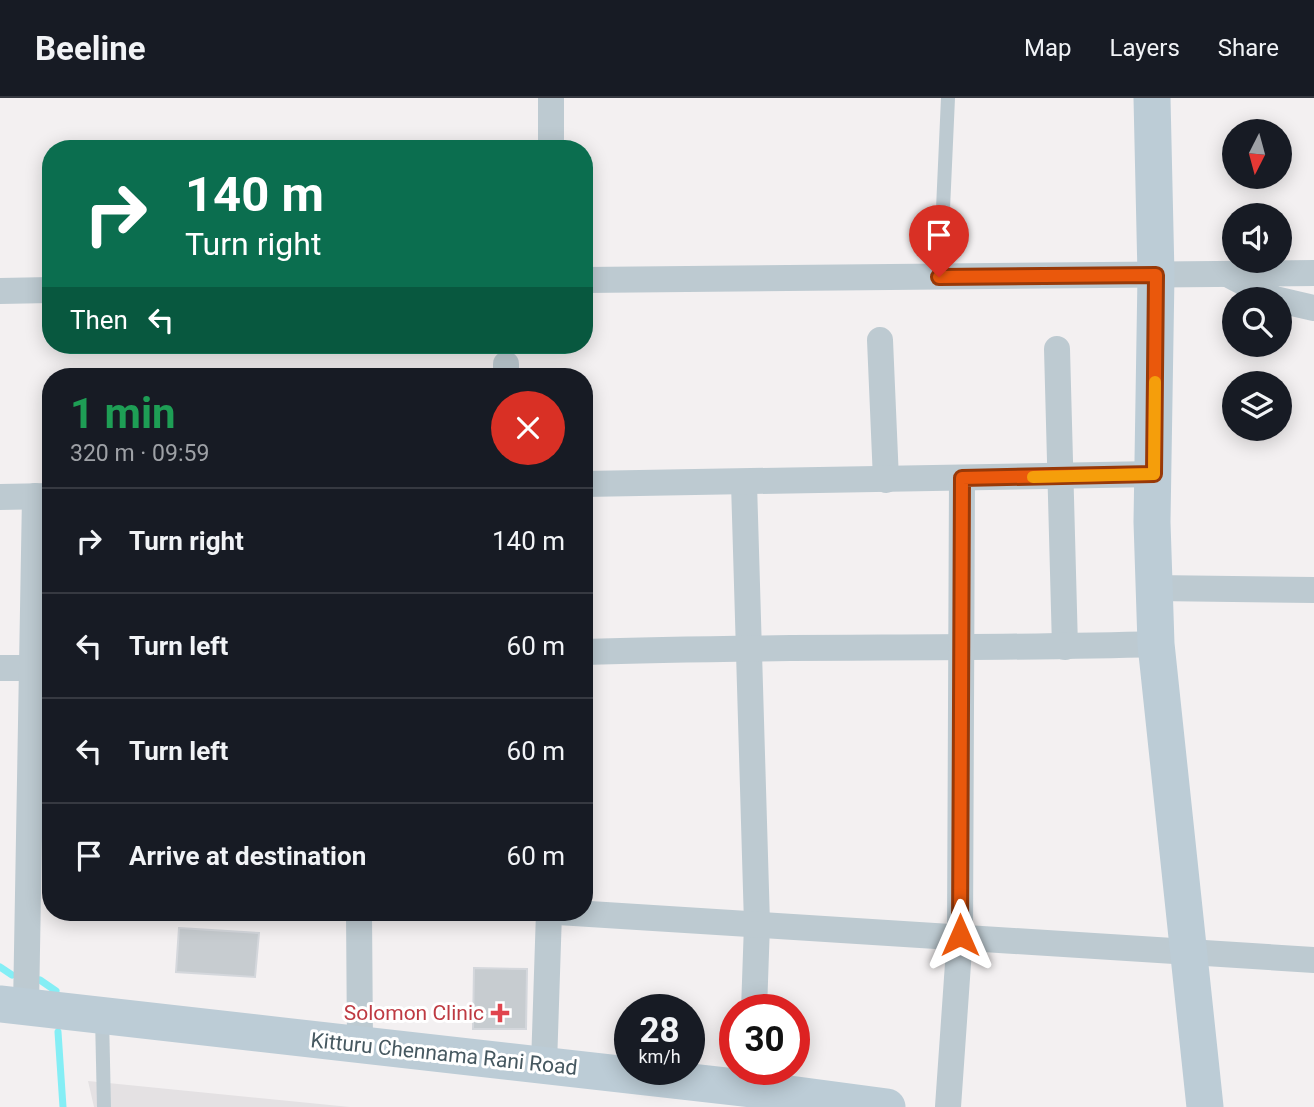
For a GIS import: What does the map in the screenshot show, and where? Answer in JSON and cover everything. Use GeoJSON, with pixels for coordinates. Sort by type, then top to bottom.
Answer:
{"type":"FeatureCollection","features":[{"type":"Feature","properties":{"kind":"street"},"geometry":{"type":"LineString","coordinates":[[551,98],[551,140]]}},
{"type":"Feature","properties":{"kind":"street"},"geometry":{"type":"LineString","coordinates":[[1152,98],[1156,275],[1156,644],[1205,1107]]}},
{"type":"Feature","properties":{"kind":"street"},"geometry":{"type":"LineString","coordinates":[[593,281],[1314,273]]}},
{"type":"Feature","properties":{"kind":"street"},"geometry":{"type":"LineString","coordinates":[[1231,276],[1252,287]]}},
{"type":"Feature","properties":{"kind":"street"},"geometry":{"type":"LineString","coordinates":[[0,291],[42,290]]}},
{"type":"Feature","properties":{"kind":"street"},"geometry":{"type":"LineString","coordinates":[[1292,304],[1314,309]]}},
{"type":"Feature","properties":{"kind":"street"},"geometry":{"type":"LineString","coordinates":[[880,340],[886,480]]}},
{"type":"Feature","properties":{"kind":"street"},"geometry":{"type":"LineString","coordinates":[[1057,349],[1065,647]]}},
{"type":"Feature","properties":{"kind":"street"},"geometry":{"type":"LineString","coordinates":[[593,484],[1154,474]]}},
{"type":"Feature","properties":{"kind":"street"},"geometry":{"type":"LineString","coordinates":[[947,1107],[960,935],[962,478]]}},
{"type":"Feature","properties":{"kind":"street"},"geometry":{"type":"LineString","coordinates":[[744,483],[757,924],[755,994]]}},
{"type":"Feature","properties":{"kind":"street"},"geometry":{"type":"LineString","coordinates":[[0,497],[42,496]]}},
{"type":"Feature","properties":{"kind":"street"},"geometry":{"type":"LineString","coordinates":[[13,1006],[42,512]]}},
{"type":"Feature","properties":{"kind":"street"},"geometry":{"type":"LineString","coordinates":[[1154,589],[1314,590]]}},
{"type":"Feature","properties":{"kind":"street"},"geometry":{"type":"LineString","coordinates":[[593,652],[750,646],[1065,647],[1156,644]]}},
{"type":"Feature","properties":{"kind":"street"},"geometry":{"type":"LineString","coordinates":[[0,668],[32,668]]}},
{"type":"Feature","properties":{"kind":"street"},"geometry":{"type":"LineString","coordinates":[[593,914],[960,935],[1314,960]]}},
{"type":"Feature","properties":{"kind":"street"},"geometry":{"type":"LineString","coordinates":[[359,921],[360,1044]]}},
{"type":"Feature","properties":{"kind":"street"},"geometry":{"type":"LineString","coordinates":[[544,1065],[549,921]]}},
{"type":"Feature","properties":{"kind":"street","name":"Kitturu Chennama Rani Road"},"geometry":{"type":"LineString","coordinates":[[13,1006],[544,1065],[719,1077]]}},
{"type":"Feature","properties":{"kind":"street","name":"Kitturu Chennama Rani Road"},"geometry":{"type":"LineString","coordinates":[[781,1085],[887,1107]]}},
{"type":"Feature","properties":{"kind":"lane"},"geometry":{"type":"LineString","coordinates":[[943,209],[948,98]]}},
{"type":"Feature","properties":{"kind":"lane"},"geometry":{"type":"LineString","coordinates":[[102,1015],[104,1107]]}},
{"type":"Feature","properties":{"kind":"shaded area"},"geometry":{"type":"Polygon","coordinates":[[[88,1081],[350,1107],[94,1107],[88,1081]]]}},
{"type":"Feature","properties":{"kind":"building"},"geometry":{"type":"Polygon","coordinates":[[[179,928],[259,933],[255,977],[176,972],[179,928]]]}},
{"type":"Feature","properties":{"kind":"building"},"geometry":{"type":"Polygon","coordinates":[[[474,968],[527,969],[526,1029],[473,1029],[474,968]]]}},
{"type":"Feature","properties":{"kind":"waterway"},"geometry":{"type":"LineString","coordinates":[[0,967],[12,975]]}},
{"type":"Feature","properties":{"kind":"waterway"},"geometry":{"type":"LineString","coordinates":[[40,980],[56,991]]}},
{"type":"Feature","properties":{"kind":"waterway"},"geometry":{"type":"LineString","coordinates":[[58,1032],[63,1107]]}},
{"type":"Feature","properties":{"kind":"slow traffic"},"geometry":{"type":"LineString","coordinates":[[1033,477],[1154,474],[1155,382]]}},
{"type":"Feature","properties":{"kind":"place","name":"Solomon Clinic"},"geometry":{"type":"Point","coordinates":[500,1013]}},
{"type":"Feature","properties":{"kind":"route"},"geometry":{"type":"LineString","coordinates":[[939,277],[1156,275],[1154,474],[962,478],[960,935]]}}]}
